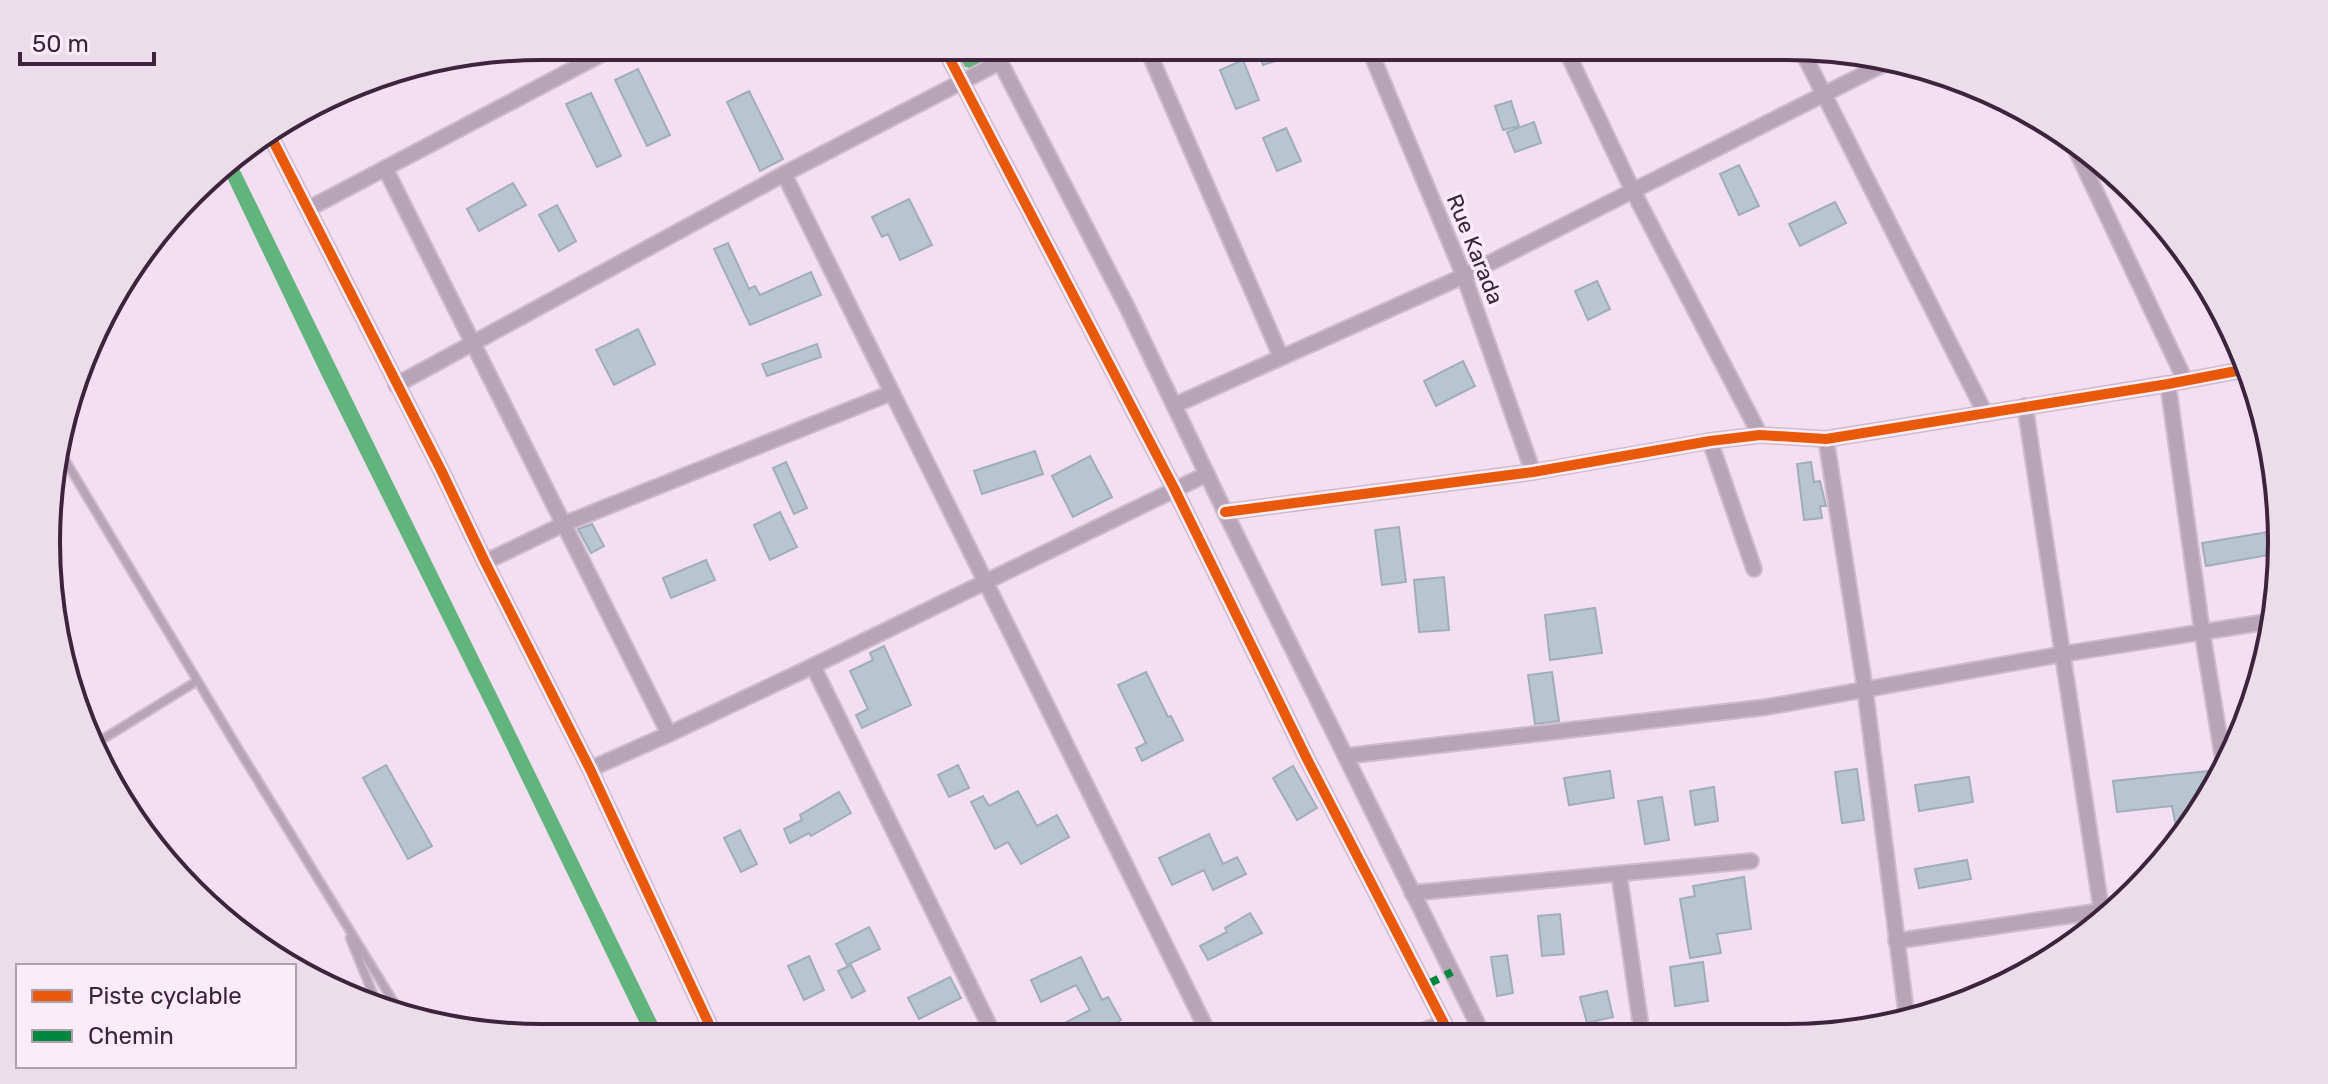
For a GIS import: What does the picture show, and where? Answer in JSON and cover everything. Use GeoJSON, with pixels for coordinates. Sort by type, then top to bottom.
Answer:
{"type":"FeatureCollection","features":[{"type":"Feature","properties":{"kind":"street"},"geometry":{"type":"LineString","coordinates":[[308,209],[587,60]]}},
{"type":"Feature","properties":{"kind":"street"},"geometry":{"type":"LineString","coordinates":[[951,60],[1174,488],[1306,757],[1444,1024]]}},
{"type":"Feature","properties":{"kind":"street"},"geometry":{"type":"LineString","coordinates":[[1152,60],[1281,357]]}},
{"type":"Feature","properties":{"kind":"street","name":"Rue Karada"},"geometry":{"type":"LineString","coordinates":[[1374,60],[1464,276],[1533,472]]}},
{"type":"Feature","properties":{"kind":"street"},"geometry":{"type":"LineString","coordinates":[[1571,60],[1633,191],[1760,435]]}},
{"type":"Feature","properties":{"kind":"street"},"geometry":{"type":"LineString","coordinates":[[1807,61],[1985,413]]}},
{"type":"Feature","properties":{"kind":"street"},"geometry":{"type":"LineString","coordinates":[[396,385],[784,174],[1000,62],[1175,405],[1478,1024]]}},
{"type":"Feature","properties":{"kind":"street"},"geometry":{"type":"LineString","coordinates":[[1175,405],[1464,276],[1875,68]]}},
{"type":"Feature","properties":{"kind":"street"},"geometry":{"type":"LineString","coordinates":[[273,142],[590,769],[709,1024]]}},
{"type":"Feature","properties":{"kind":"street"},"geometry":{"type":"LineString","coordinates":[[2082,162],[2185,380]]}},
{"type":"Feature","properties":{"kind":"street"},"geometry":{"type":"LineString","coordinates":[[385,168],[669,734]]}},
{"type":"Feature","properties":{"kind":"street"},"geometry":{"type":"LineString","coordinates":[[784,174],[1204,1024]]}},
{"type":"Feature","properties":{"kind":"street"},"geometry":{"type":"LineString","coordinates":[[1225,512],[1533,472],[1710,441],[1760,435],[1826,439],[2236,371]]}},
{"type":"Feature","properties":{"kind":"street"},"geometry":{"type":"LineString","coordinates":[[2168,384],[2221,748]]}},
{"type":"Feature","properties":{"kind":"street"},"geometry":{"type":"LineString","coordinates":[[485,562],[564,524],[891,393]]}},
{"type":"Feature","properties":{"kind":"street"},"geometry":{"type":"LineString","coordinates":[[2025,406],[2104,904]]}},
{"type":"Feature","properties":{"kind":"street"},"geometry":{"type":"LineString","coordinates":[[1826,439],[1865,689],[1906,1009]]}},
{"type":"Feature","properties":{"kind":"street"},"geometry":{"type":"LineString","coordinates":[[1710,441],[1754,569]]}},
{"type":"Feature","properties":{"kind":"street"},"geometry":{"type":"LineString","coordinates":[[590,769],[813,666],[1207,474]]}},
{"type":"Feature","properties":{"kind":"street"},"geometry":{"type":"LineString","coordinates":[[1346,756],[1767,707],[2063,654],[2261,623]]}},
{"type":"Feature","properties":{"kind":"street"},"geometry":{"type":"LineString","coordinates":[[813,666],[989,1024]]}},
{"type":"Feature","properties":{"kind":"street"},"geometry":{"type":"LineString","coordinates":[[1412,893],[1751,861]]}},
{"type":"Feature","properties":{"kind":"street"},"geometry":{"type":"LineString","coordinates":[[1619,874],[1641,1024]]}},
{"type":"Feature","properties":{"kind":"street"},"geometry":{"type":"LineString","coordinates":[[1896,941],[2089,916]]}},
{"type":"Feature","properties":{"kind":"lane"},"geometry":{"type":"LineString","coordinates":[[66,464],[392,1000]]}},
{"type":"Feature","properties":{"kind":"lane"},"geometry":{"type":"LineString","coordinates":[[103,739],[197,681]]}},
{"type":"Feature","properties":{"kind":"lane"},"geometry":{"type":"LineString","coordinates":[[337,910],[372,992]]}},
{"type":"Feature","properties":{"kind":"shaded area"},"geometry":{"type":"Polygon","coordinates":[[[961,60],[984,60],[980,70],[965,67],[961,60]]]}},
{"type":"Feature","properties":{"kind":"shaded area"},"geometry":{"type":"Polygon","coordinates":[[[239,168],[658,1024],[640,1024],[227,178],[239,168]]]}},
{"type":"Feature","properties":{"kind":"building"},"geometry":{"type":"Polygon","coordinates":[[[1243,60],[1259,100],[1236,109],[1220,70],[1243,60]]]}},
{"type":"Feature","properties":{"kind":"building"},"geometry":{"type":"Polygon","coordinates":[[[1261,60],[1278,60],[1263,65],[1261,60]]]}},
{"type":"Feature","properties":{"kind":"building"},"geometry":{"type":"Polygon","coordinates":[[[638,69],[670,135],[647,146],[615,80],[638,69]]]}},
{"type":"Feature","properties":{"kind":"building"},"geometry":{"type":"Polygon","coordinates":[[[749,91],[783,159],[760,171],[727,102],[749,91]]]}},
{"type":"Feature","properties":{"kind":"building"},"geometry":{"type":"Polygon","coordinates":[[[591,93],[621,156],[597,167],[566,104],[591,93]]]}},
{"type":"Feature","properties":{"kind":"building"},"geometry":{"type":"Polygon","coordinates":[[[1511,101],[1519,126],[1503,130],[1495,106],[1511,101]]]}},
{"type":"Feature","properties":{"kind":"building"},"geometry":{"type":"Polygon","coordinates":[[[1534,122],[1541,143],[1515,152],[1507,132],[1534,122]]]}},
{"type":"Feature","properties":{"kind":"building"},"geometry":{"type":"Polygon","coordinates":[[[1286,128],[1301,161],[1277,171],[1263,138],[1286,128]]]}},
{"type":"Feature","properties":{"kind":"building"},"geometry":{"type":"Polygon","coordinates":[[[1739,165],[1759,206],[1739,215],[1720,174],[1739,165]]]}},
{"type":"Feature","properties":{"kind":"building"},"geometry":{"type":"Polygon","coordinates":[[[513,183],[526,205],[479,231],[467,209],[513,183]]]}},
{"type":"Feature","properties":{"kind":"building"},"geometry":{"type":"Polygon","coordinates":[[[909,199],[932,245],[900,260],[888,234],[882,237],[872,217],[909,199]]]}},
{"type":"Feature","properties":{"kind":"building"},"geometry":{"type":"Polygon","coordinates":[[[1835,202],[1846,223],[1800,246],[1789,224],[1835,202]]]}},
{"type":"Feature","properties":{"kind":"building"},"geometry":{"type":"Polygon","coordinates":[[[557,205],[576,241],[559,251],[539,215],[557,205]]]}},
{"type":"Feature","properties":{"kind":"building"},"geometry":{"type":"Polygon","coordinates":[[[728,243],[749,289],[755,286],[760,295],[811,272],[821,295],[750,325],[714,249],[728,243]]]}},
{"type":"Feature","properties":{"kind":"building"},"geometry":{"type":"Polygon","coordinates":[[[1597,281],[1610,309],[1588,320],[1575,291],[1597,281]]]}},
{"type":"Feature","properties":{"kind":"building"},"geometry":{"type":"Polygon","coordinates":[[[638,329],[655,364],[614,385],[596,350],[638,329]]]}},
{"type":"Feature","properties":{"kind":"building"},"geometry":{"type":"Polygon","coordinates":[[[817,344],[821,357],[767,376],[762,364],[817,344]]]}},
{"type":"Feature","properties":{"kind":"building"},"geometry":{"type":"Polygon","coordinates":[[[1463,361],[1475,386],[1436,406],[1424,381],[1463,361]]]}},
{"type":"Feature","properties":{"kind":"building"},"geometry":{"type":"Polygon","coordinates":[[[1035,451],[1043,474],[982,494],[974,471],[1035,451]]]}},
{"type":"Feature","properties":{"kind":"building"},"geometry":{"type":"Polygon","coordinates":[[[1090,456],[1112,497],[1073,517],[1052,476],[1090,456]]]}},
{"type":"Feature","properties":{"kind":"building"},"geometry":{"type":"Polygon","coordinates":[[[786,462],[807,508],[794,514],[773,468],[786,462]]]}},
{"type":"Feature","properties":{"kind":"building"},"geometry":{"type":"Polygon","coordinates":[[[1811,462],[1814,482],[1820,481],[1826,506],[1820,506],[1822,518],[1804,520],[1797,464],[1811,462]]]}},
{"type":"Feature","properties":{"kind":"building"},"geometry":{"type":"Polygon","coordinates":[[[780,512],[797,547],[770,560],[754,525],[780,512]]]}},
{"type":"Feature","properties":{"kind":"building"},"geometry":{"type":"Polygon","coordinates":[[[592,524],[604,546],[591,553],[578,529],[592,524]]]}},
{"type":"Feature","properties":{"kind":"building"},"geometry":{"type":"Polygon","coordinates":[[[1399,527],[1406,582],[1382,585],[1375,530],[1399,527]]]}},
{"type":"Feature","properties":{"kind":"building"},"geometry":{"type":"Polygon","coordinates":[[[2268,532],[2268,555],[2206,566],[2202,543],[2268,532]]]}},
{"type":"Feature","properties":{"kind":"building"},"geometry":{"type":"Polygon","coordinates":[[[706,560],[715,580],[671,598],[663,578],[706,560]]]}},
{"type":"Feature","properties":{"kind":"building"},"geometry":{"type":"Polygon","coordinates":[[[1444,577],[1449,630],[1419,632],[1414,580],[1444,577]]]}},
{"type":"Feature","properties":{"kind":"building"},"geometry":{"type":"Polygon","coordinates":[[[1595,608],[1602,653],[1550,660],[1545,615],[1595,608]]]}},
{"type":"Feature","properties":{"kind":"building"},"geometry":{"type":"Polygon","coordinates":[[[884,646],[911,705],[862,728],[856,715],[868,709],[850,671],[873,660],[870,653],[884,646]]]}},
{"type":"Feature","properties":{"kind":"building"},"geometry":{"type":"Polygon","coordinates":[[[1146,672],[1183,740],[1142,761],[1136,748],[1146,743],[1118,685],[1146,672]]]}},
{"type":"Feature","properties":{"kind":"building"},"geometry":{"type":"Polygon","coordinates":[[[1552,672],[1559,721],[1535,724],[1528,675],[1552,672]]]}},
{"type":"Feature","properties":{"kind":"building"},"geometry":{"type":"Polygon","coordinates":[[[386,765],[432,846],[408,859],[363,778],[386,765]]]}},
{"type":"Feature","properties":{"kind":"building"},"geometry":{"type":"Polygon","coordinates":[[[958,765],[969,788],[949,797],[938,775],[958,765]]]}},
{"type":"Feature","properties":{"kind":"building"},"geometry":{"type":"Polygon","coordinates":[[[1293,766],[1317,808],[1297,820],[1273,778],[1293,766]]]}},
{"type":"Feature","properties":{"kind":"building"},"geometry":{"type":"Polygon","coordinates":[[[1857,769],[1864,820],[1842,823],[1835,772],[1857,769]]]}},
{"type":"Feature","properties":{"kind":"building"},"geometry":{"type":"Polygon","coordinates":[[[1610,771],[1614,798],[1569,805],[1564,778],[1610,771]]]}},
{"type":"Feature","properties":{"kind":"building"},"geometry":{"type":"Polygon","coordinates":[[[2208,773],[2176,825],[2172,806],[2117,812],[2113,781],[2208,773]]]}},
{"type":"Feature","properties":{"kind":"building"},"geometry":{"type":"Polygon","coordinates":[[[1969,777],[1973,802],[1919,811],[1915,785],[1969,777]]]}},
{"type":"Feature","properties":{"kind":"building"},"geometry":{"type":"Polygon","coordinates":[[[1714,787],[1718,821],[1695,825],[1690,791],[1714,787]]]}},
{"type":"Feature","properties":{"kind":"building"},"geometry":{"type":"Polygon","coordinates":[[[1018,791],[1037,826],[1057,815],[1069,837],[1021,864],[1008,842],[995,849],[971,802],[983,796],[989,806],[1018,791]]]}},
{"type":"Feature","properties":{"kind":"building"},"geometry":{"type":"Polygon","coordinates":[[[839,792],[851,813],[811,836],[809,833],[790,843],[784,829],[802,820],[800,815],[839,792]]]}},
{"type":"Feature","properties":{"kind":"building"},"geometry":{"type":"Polygon","coordinates":[[[1662,797],[1669,840],[1645,844],[1638,801],[1662,797]]]}},
{"type":"Feature","properties":{"kind":"building"},"geometry":{"type":"Polygon","coordinates":[[[740,830],[757,864],[741,872],[724,838],[740,830]]]}},
{"type":"Feature","properties":{"kind":"building"},"geometry":{"type":"Polygon","coordinates":[[[1209,834],[1223,864],[1237,857],[1246,874],[1213,890],[1204,870],[1172,885],[1159,858],[1209,834]]]}},
{"type":"Feature","properties":{"kind":"building"},"geometry":{"type":"Polygon","coordinates":[[[1967,860],[1971,879],[1919,888],[1915,869],[1967,860]]]}},
{"type":"Feature","properties":{"kind":"building"},"geometry":{"type":"Polygon","coordinates":[[[1744,877],[1751,929],[1717,934],[1721,953],[1690,958],[1680,899],[1695,896],[1693,886],[1744,877]]]}},
{"type":"Feature","properties":{"kind":"building"},"geometry":{"type":"Polygon","coordinates":[[[1250,913],[1262,933],[1208,960],[1200,946],[1227,932],[1225,928],[1250,913]]]}},
{"type":"Feature","properties":{"kind":"building"},"geometry":{"type":"Polygon","coordinates":[[[1560,914],[1564,954],[1542,956],[1538,916],[1560,914]]]}},
{"type":"Feature","properties":{"kind":"building"},"geometry":{"type":"Polygon","coordinates":[[[869,927],[880,949],[847,965],[836,944],[869,927]]]}},
{"type":"Feature","properties":{"kind":"building"},"geometry":{"type":"Polygon","coordinates":[[[1507,955],[1513,993],[1497,996],[1491,957],[1507,955]]]}},
{"type":"Feature","properties":{"kind":"building"},"geometry":{"type":"Polygon","coordinates":[[[809,956],[824,990],[804,1000],[788,966],[809,956]]]}},
{"type":"Feature","properties":{"kind":"building"},"geometry":{"type":"Polygon","coordinates":[[[1081,957],[1102,1000],[1108,997],[1121,1020],[1114,1024],[1063,1024],[1090,1010],[1076,985],[1041,1002],[1031,980],[1081,957]]]}},
{"type":"Feature","properties":{"kind":"building"},"geometry":{"type":"Polygon","coordinates":[[[1703,962],[1708,1001],[1675,1006],[1670,967],[1703,962]]]}},
{"type":"Feature","properties":{"kind":"building"},"geometry":{"type":"Polygon","coordinates":[[[851,965],[865,991],[852,998],[838,971],[851,965]]]}},
{"type":"Feature","properties":{"kind":"building"},"geometry":{"type":"Polygon","coordinates":[[[950,977],[961,998],[919,1019],[908,998],[950,977]]]}},
{"type":"Feature","properties":{"kind":"building"},"geometry":{"type":"Polygon","coordinates":[[[1607,991],[1613,1017],[1587,1023],[1580,997],[1607,991]]]}},
{"type":"Feature","properties":{"kind":"marked path"},"geometry":{"type":"LineString","coordinates":[[1424,986],[1452,972]]}},
{"type":"Feature","properties":{"kind":"cycle path"},"geometry":{"type":"LineString","coordinates":[[950,60],[1174,488],[1306,757],[1444,1024]]}},
{"type":"Feature","properties":{"kind":"cycle path"},"geometry":{"type":"LineString","coordinates":[[273,142],[590,769],[709,1024]]}},
{"type":"Feature","properties":{"kind":"cycle path"},"geometry":{"type":"LineString","coordinates":[[1225,512],[1533,472],[1710,441],[1760,435],[1826,439],[2236,371]]}}]}
